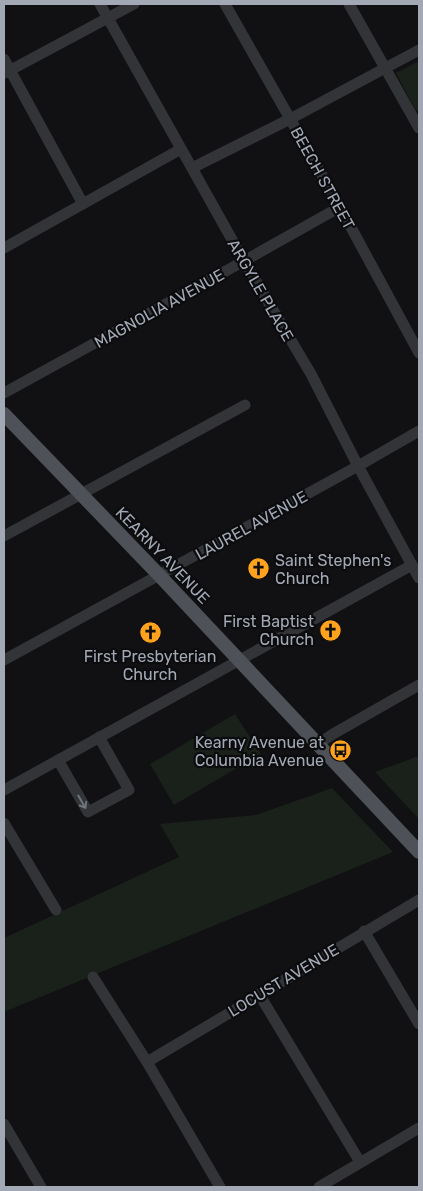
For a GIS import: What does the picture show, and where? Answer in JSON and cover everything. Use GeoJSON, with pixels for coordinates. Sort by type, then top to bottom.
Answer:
{"type":"FeatureCollection","features":[{"type":"Feature","properties":{"kind":"main road","name":"KEARNY AVENUE"},"geometry":{"type":"LineString","coordinates":[[4,414],[159,575],[419,852]]}},
{"type":"Feature","properties":{"kind":"street","name":"ARGYLE PLACE"},"geometry":{"type":"LineString","coordinates":[[100,4],[244,261],[311,374],[358,466],[419,578]]}},
{"type":"Feature","properties":{"kind":"street"},"geometry":{"type":"LineString","coordinates":[[7,72],[134,4]]}},
{"type":"Feature","properties":{"kind":"street","name":"BEECH STREET"},"geometry":{"type":"LineString","coordinates":[[225,4],[340,207],[419,353]]}},
{"type":"Feature","properties":{"kind":"street"},"geometry":{"type":"LineString","coordinates":[[349,4],[419,128]]}},
{"type":"Feature","properties":{"kind":"street"},"geometry":{"type":"LineString","coordinates":[[192,168],[290,119],[419,50]]}},
{"type":"Feature","properties":{"kind":"street"},"geometry":{"type":"LineString","coordinates":[[4,59],[7,72],[83,204]]}},
{"type":"Feature","properties":{"kind":"street"},"geometry":{"type":"LineString","coordinates":[[4,248],[181,149]]}},
{"type":"Feature","properties":{"kind":"street","name":"MAGNOLIA AVENUE"},"geometry":{"type":"LineString","coordinates":[[4,393],[340,207]]}},
{"type":"Feature","properties":{"kind":"street"},"geometry":{"type":"LineString","coordinates":[[4,536],[245,405]]}},
{"type":"Feature","properties":{"kind":"street","name":"LAUREL AVENUE"},"geometry":{"type":"LineString","coordinates":[[4,660],[419,431]]}},
{"type":"Feature","properties":{"kind":"street"},"geometry":{"type":"LineString","coordinates":[[4,790],[412,566]]}},
{"type":"Feature","properties":{"kind":"street"},"geometry":{"type":"LineString","coordinates":[[318,744],[419,686]]}},
{"type":"Feature","properties":{"kind":"street"},"geometry":{"type":"LineString","coordinates":[[58,760],[88,812],[129,790],[99,737]]}},
{"type":"Feature","properties":{"kind":"street"},"geometry":{"type":"LineString","coordinates":[[4,823],[56,910]]}},
{"type":"Feature","properties":{"kind":"street","name":"LOCUST AVENUE"},"geometry":{"type":"LineString","coordinates":[[147,1062],[364,931],[419,900]]}},
{"type":"Feature","properties":{"kind":"street"},"geometry":{"type":"LineString","coordinates":[[364,931],[419,1024]]}},
{"type":"Feature","properties":{"kind":"street"},"geometry":{"type":"LineString","coordinates":[[93,977],[147,1062],[220,1187]]}},
{"type":"Feature","properties":{"kind":"street"},"geometry":{"type":"LineString","coordinates":[[260,994],[360,1162]]}},
{"type":"Feature","properties":{"kind":"street"},"geometry":{"type":"LineString","coordinates":[[4,1124],[41,1187]]}},
{"type":"Feature","properties":{"kind":"street"},"geometry":{"type":"LineString","coordinates":[[319,1187],[419,1128]]}},
{"type":"Feature","properties":{"kind":"shaded area"},"geometry":{"type":"Polygon","coordinates":[[[419,61],[419,109],[416,111],[396,73],[419,61]]]}},
{"type":"Feature","properties":{"kind":"shaded area"},"geometry":{"type":"Polygon","coordinates":[[[235,714],[261,754],[174,805],[150,764],[235,714]]]}},
{"type":"Feature","properties":{"kind":"shaded area"},"geometry":{"type":"Polygon","coordinates":[[[419,756],[419,819],[375,772],[419,756]]]}},
{"type":"Feature","properties":{"kind":"shaded area"},"geometry":{"type":"Polygon","coordinates":[[[332,788],[393,852],[4,1012],[4,938],[179,857],[160,824],[256,815],[332,788]]]}},
{"type":"Feature","properties":{"kind":"place","name":"Saint Stephen's Church"},"geometry":{"type":"Point","coordinates":[259,569]}},
{"type":"Feature","properties":{"kind":"place","name":"First Baptist Church"},"geometry":{"type":"Point","coordinates":[330,630]}},
{"type":"Feature","properties":{"kind":"place","name":"First Presbyterian Church"},"geometry":{"type":"Point","coordinates":[150,632]}},
{"type":"Feature","properties":{"kind":"place","name":"Kearny Avenue at Columbia Avenue"},"geometry":{"type":"Point","coordinates":[340,751]}}]}
